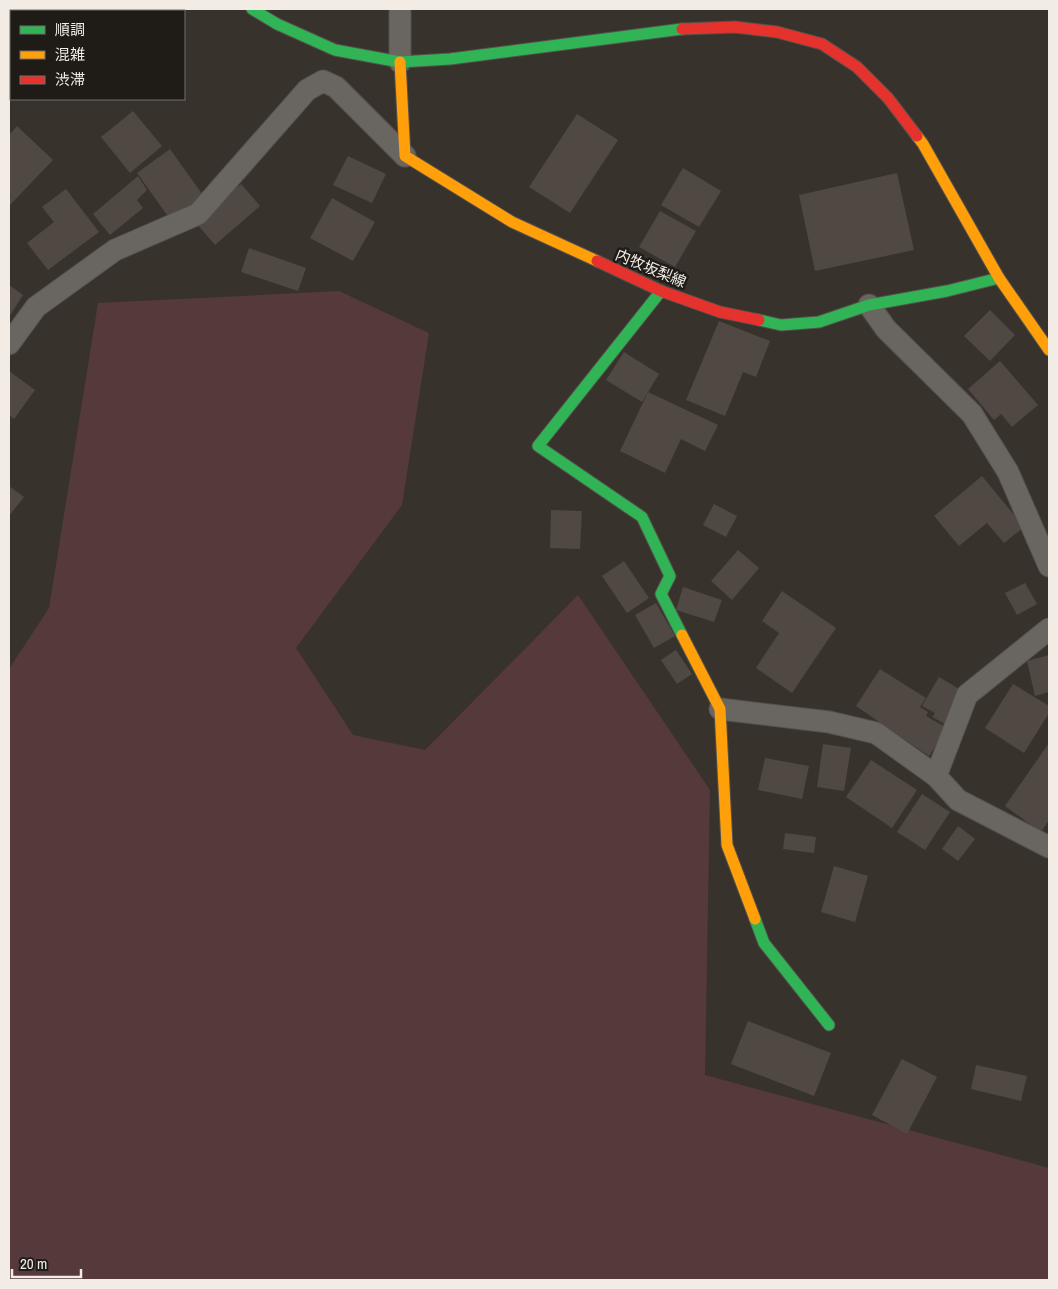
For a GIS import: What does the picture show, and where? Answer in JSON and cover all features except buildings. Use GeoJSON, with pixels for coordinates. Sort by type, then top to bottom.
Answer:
{"type":"FeatureCollection","features":[{"type":"Feature","properties":{"kind":"main road"},"geometry":{"type":"LineString","coordinates":[[252,9],[277,24],[335,50],[400,62],[450,59],[686,28],[735,27],[777,32],[822,44],[857,67],[888,98],[923,144],[998,278],[1049,350]]}},
{"type":"Feature","properties":{"kind":"main road"},"geometry":{"type":"LineString","coordinates":[[400,62],[405,156]]}},
{"type":"Feature","properties":{"kind":"main road","name":"内牧坂梨線"},"geometry":{"type":"LineString","coordinates":[[405,156],[512,222],[660,291],[720,312],[782,325],[819,322],[869,305],[947,291],[998,278]]}},
{"type":"Feature","properties":{"kind":"main road"},"geometry":{"type":"LineString","coordinates":[[660,291],[538,446],[642,517],[670,576],[661,594],[720,709],[727,845],[764,943],[829,1026]]}},
{"type":"Feature","properties":{"kind":"street"},"geometry":{"type":"LineString","coordinates":[[400,9],[400,62]]}},
{"type":"Feature","properties":{"kind":"street"},"geometry":{"type":"LineString","coordinates":[[9,344],[36,308],[115,250],[198,214],[307,90],[323,81],[336,87],[405,156]]}},
{"type":"Feature","properties":{"kind":"street"},"geometry":{"type":"LineString","coordinates":[[869,305],[886,329],[972,414],[1008,472],[1049,566]]}},
{"type":"Feature","properties":{"kind":"street"},"geometry":{"type":"LineString","coordinates":[[936,776],[967,696],[1049,630]]}},
{"type":"Feature","properties":{"kind":"street"},"geometry":{"type":"LineString","coordinates":[[720,709],[828,722],[876,733],[936,776],[958,800],[1049,847]]}},
{"type":"Feature","properties":{"kind":"shaded area"},"geometry":{"type":"Polygon","coordinates":[[[339,291],[429,333],[402,505],[296,648],[353,735],[425,750],[578,595],[710,790],[705,1075],[1049,1168],[1049,1280],[9,1280],[9,669],[49,608],[98,303],[339,291]]]}},
{"type":"Feature","properties":{"kind":"traffic: fast"},"geometry":{"type":"LineString","coordinates":[[252,9],[277,24],[335,50],[400,62],[450,59],[682,29]]}},
{"type":"Feature","properties":{"kind":"traffic: fast"},"geometry":{"type":"LineString","coordinates":[[759,320],[781,325],[819,322],[869,305],[947,291],[999,278]]}},
{"type":"Feature","properties":{"kind":"traffic: fast"},"geometry":{"type":"LineString","coordinates":[[661,291],[538,446],[642,517],[670,576],[661,594],[682,635]]}},
{"type":"Feature","properties":{"kind":"traffic: fast"},"geometry":{"type":"LineString","coordinates":[[755,919],[764,943],[829,1025]]}},
{"type":"Feature","properties":{"kind":"traffic: slow"},"geometry":{"type":"LineString","coordinates":[[400,62],[405,156],[512,222],[597,261]]}},
{"type":"Feature","properties":{"kind":"traffic: slow"},"geometry":{"type":"LineString","coordinates":[[917,136],[999,278],[1049,350]]}},
{"type":"Feature","properties":{"kind":"traffic: slow"},"geometry":{"type":"LineString","coordinates":[[682,635],[720,709],[727,845],[755,919]]}},
{"type":"Feature","properties":{"kind":"traffic: jam"},"geometry":{"type":"LineString","coordinates":[[682,29],[735,27],[777,32],[822,44],[857,67],[888,98],[917,136]]}},
{"type":"Feature","properties":{"kind":"traffic: jam"},"geometry":{"type":"LineString","coordinates":[[597,261],[661,291],[720,312],[759,320]]}}]}
